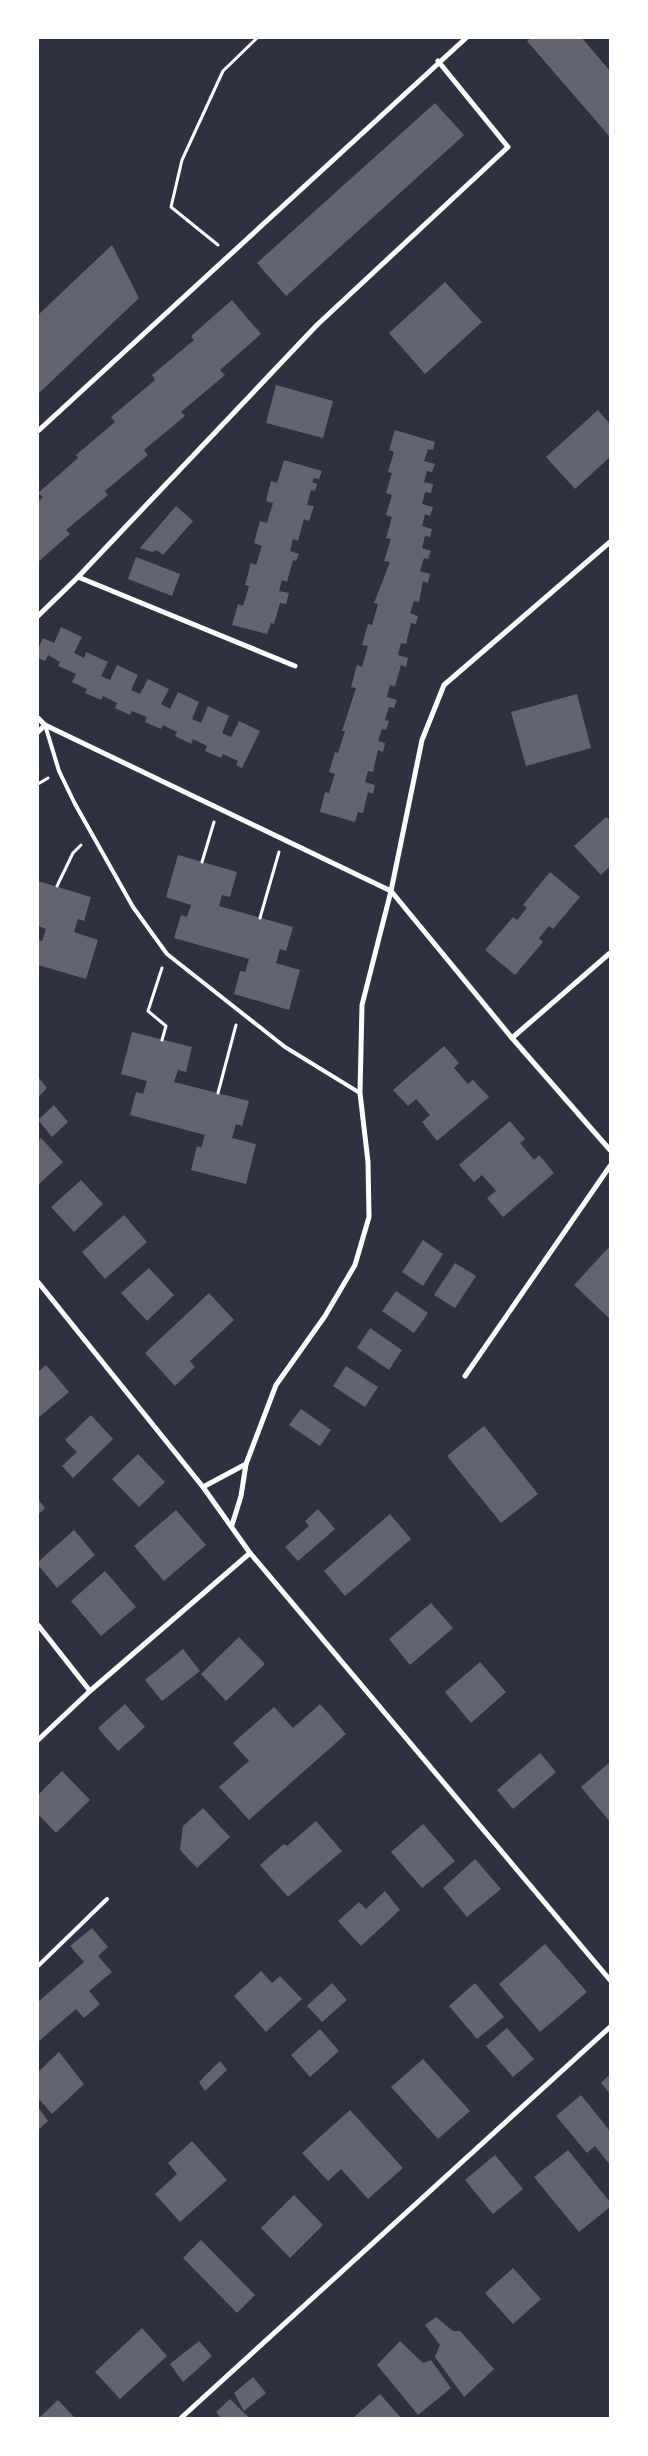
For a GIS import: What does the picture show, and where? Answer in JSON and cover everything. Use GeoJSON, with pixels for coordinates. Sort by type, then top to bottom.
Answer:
{"type":"FeatureCollection","features":[{"type":"Feature","properties":{"kind":"street"},"geometry":{"type":"LineString","coordinates":[[38,431],[438,61],[466,38]]}},
{"type":"Feature","properties":{"kind":"street"},"geometry":{"type":"LineString","coordinates":[[38,616],[78,577],[317,325],[508,147],[438,61]]}},
{"type":"Feature","properties":{"kind":"street"},"geometry":{"type":"LineString","coordinates":[[232,1526],[241,1496],[246,1464],[276,1385],[325,1316],[355,1265],[369,1217],[368,1162],[360,1093],[362,1006],[390,891],[422,740],[444,685],[610,542]]}},
{"type":"Feature","properties":{"kind":"street"},"geometry":{"type":"LineString","coordinates":[[78,577],[295,666]]}},
{"type":"Feature","properties":{"kind":"street"},"geometry":{"type":"LineString","coordinates":[[38,718],[45,725],[390,891],[512,1038],[610,1150]]}},
{"type":"Feature","properties":{"kind":"street"},"geometry":{"type":"LineString","coordinates":[[38,732],[45,725]]}},
{"type":"Feature","properties":{"kind":"street"},"geometry":{"type":"LineString","coordinates":[[512,1038],[610,953]]}},
{"type":"Feature","properties":{"kind":"street"},"geometry":{"type":"LineString","coordinates":[[465,1376],[610,1166]]}},
{"type":"Feature","properties":{"kind":"street"},"geometry":{"type":"LineString","coordinates":[[38,1282],[203,1487],[250,1553],[610,1980]]}},
{"type":"Feature","properties":{"kind":"street"},"geometry":{"type":"LineString","coordinates":[[203,1487],[246,1464]]}},
{"type":"Feature","properties":{"kind":"street"},"geometry":{"type":"LineString","coordinates":[[38,1740],[90,1691],[250,1553]]}},
{"type":"Feature","properties":{"kind":"street"},"geometry":{"type":"LineString","coordinates":[[38,1625],[90,1691]]}},
{"type":"Feature","properties":{"kind":"street"},"geometry":{"type":"LineString","coordinates":[[181,2418],[610,2027]]}},
{"type":"Feature","properties":{"kind":"lane"},"geometry":{"type":"LineString","coordinates":[[45,725],[59,771],[133,907],[167,954],[285,1047],[360,1093]]}},
{"type":"Feature","properties":{"kind":"lane"},"geometry":{"type":"LineString","coordinates":[[38,1966],[107,1899]]}},
{"type":"Feature","properties":{"kind":"path"},"geometry":{"type":"LineString","coordinates":[[230,255],[171,207],[182,160],[223,71],[257,38]]}},
{"type":"Feature","properties":{"kind":"path"},"geometry":{"type":"LineString","coordinates":[[202,862],[218,807]]}},
{"type":"Feature","properties":{"kind":"path"},"geometry":{"type":"LineString","coordinates":[[57,886],[74,853],[93,834]]}},
{"type":"Feature","properties":{"kind":"path"},"geometry":{"type":"LineString","coordinates":[[260,918],[282,839]]}},
{"type":"Feature","properties":{"kind":"path"},"geometry":{"type":"LineString","coordinates":[[162,1040],[166,1026],[148,1011],[167,954]]}},
{"type":"Feature","properties":{"kind":"path"},"geometry":{"type":"LineString","coordinates":[[218,1093],[239,1012]]}},
{"type":"Feature","properties":{"kind":"building"},"geometry":{"type":"Polygon","coordinates":[[[531,38],[582,38],[610,71],[610,137],[527,41],[531,38]]]}},
{"type":"Feature","properties":{"kind":"building"},"geometry":{"type":"Polygon","coordinates":[[[435,103],[464,135],[286,296],[257,263],[435,103]]]}},
{"type":"Feature","properties":{"kind":"building"},"geometry":{"type":"Polygon","coordinates":[[[112,245],[139,298],[38,394],[38,315],[112,245]]]}},
{"type":"Feature","properties":{"kind":"building"},"geometry":{"type":"Polygon","coordinates":[[[445,282],[482,322],[425,374],[389,333],[445,282]]]}},
{"type":"Feature","properties":{"kind":"building"},"geometry":{"type":"Polygon","coordinates":[[[232,300],[261,334],[220,370],[225,375],[181,412],[185,416],[144,450],[148,455],[105,491],[108,495],[66,530],[70,534],[38,562],[38,502],[43,497],[38,493],[78,458],[76,455],[115,422],[111,417],[155,380],[152,375],[194,340],[191,336],[232,300]]]}},
{"type":"Feature","properties":{"kind":"building"},"geometry":{"type":"Polygon","coordinates":[[[276,385],[333,401],[323,438],[266,423],[276,385]]]}},
{"type":"Feature","properties":{"kind":"building"},"geometry":{"type":"Polygon","coordinates":[[[598,410],[610,424],[610,457],[575,489],[546,457],[598,410]]]}},
{"type":"Feature","properties":{"kind":"building"},"geometry":{"type":"Polygon","coordinates":[[[395,430],[435,442],[433,450],[428,449],[424,461],[435,464],[432,472],[427,471],[424,482],[433,484],[431,493],[425,492],[422,504],[433,507],[430,516],[425,514],[422,526],[432,529],[430,537],[425,536],[422,548],[431,551],[428,559],[424,558],[420,571],[430,574],[428,583],[423,581],[419,602],[414,601],[410,613],[418,616],[416,624],[411,623],[406,644],[401,643],[398,655],[408,658],[406,667],[401,665],[395,686],[390,685],[387,697],[397,700],[394,708],[389,707],[385,720],[389,721],[386,730],[382,729],[378,741],[385,743],[383,752],[378,750],[373,772],[368,771],[365,782],[375,785],[373,794],[368,792],[363,813],[358,812],[355,822],[320,812],[325,792],[329,793],[335,774],[329,772],[335,752],[338,753],[345,731],[342,731],[356,688],[351,687],[357,665],[362,667],[368,646],[362,645],[368,624],[372,625],[378,604],[374,603],[390,562],[384,561],[391,539],[386,538],[392,517],[386,515],[392,495],[386,493],[392,473],[388,472],[394,452],[389,450],[395,430]]]}},
{"type":"Feature","properties":{"kind":"building"},"geometry":{"type":"Polygon","coordinates":[[[284,460],[322,471],[319,479],[314,478],[312,482],[317,484],[315,491],[311,490],[307,505],[314,506],[309,521],[304,519],[298,541],[293,539],[290,551],[299,554],[296,561],[293,560],[287,582],[282,580],[279,591],[289,593],[286,604],[280,603],[274,624],[271,623],[267,634],[232,625],[238,604],[243,606],[249,586],[245,585],[251,563],[256,565],[262,546],[254,543],[260,521],[267,523],[273,503],[266,501],[271,481],[277,483],[284,460]]]}},
{"type":"Feature","properties":{"kind":"building"},"geometry":{"type":"Polygon","coordinates":[[[176,506],[193,521],[163,555],[157,550],[152,552],[140,548],[176,506]]]}},
{"type":"Feature","properties":{"kind":"building"},"geometry":{"type":"Polygon","coordinates":[[[136,557],[180,574],[172,596],[128,579],[136,557]]]}},
{"type":"Feature","properties":{"kind":"building"},"geometry":{"type":"Polygon","coordinates":[[[61,627],[82,637],[74,653],[84,658],[86,652],[108,662],[101,676],[110,680],[117,665],[138,675],[131,690],[140,694],[148,679],[169,689],[161,704],[170,709],[178,692],[199,702],[192,719],[201,723],[208,706],[229,716],[222,733],[231,737],[239,721],[260,731],[242,768],[236,765],[238,761],[223,754],[221,758],[205,751],[207,746],[193,739],[191,744],[175,736],[177,732],[163,725],[161,729],[145,722],[147,717],[132,711],[130,715],[115,708],[117,703],[103,696],[101,700],[85,693],[87,689],[72,682],[76,674],[58,666],[60,662],[48,655],[45,661],[38,658],[38,649],[43,638],[54,643],[61,627]]]}},
{"type":"Feature","properties":{"kind":"building"},"geometry":{"type":"Polygon","coordinates":[[[577,694],[591,748],[526,766],[511,712],[577,694]]]}},
{"type":"Feature","properties":{"kind":"building"},"geometry":{"type":"Polygon","coordinates":[[[606,817],[610,820],[610,866],[601,875],[574,846],[606,817]]]}},
{"type":"Feature","properties":{"kind":"building"},"geometry":{"type":"Polygon","coordinates":[[[178,855],[237,872],[230,897],[222,895],[219,906],[293,927],[286,951],[280,949],[276,963],[300,970],[289,1010],[234,994],[240,971],[245,972],[249,959],[174,938],[181,915],[187,917],[191,905],[166,897],[178,855]]]}},
{"type":"Feature","properties":{"kind":"building"},"geometry":{"type":"Polygon","coordinates":[[[550,872],[580,897],[553,929],[549,926],[539,938],[543,942],[515,975],[485,950],[513,917],[517,920],[527,908],[523,905],[550,872]]]}},
{"type":"Feature","properties":{"kind":"building"},"geometry":{"type":"Polygon","coordinates":[[[38,881],[91,897],[84,921],[78,919],[74,932],[98,940],[86,979],[38,965],[38,940],[42,941],[46,929],[38,926],[38,881]]]}},
{"type":"Feature","properties":{"kind":"building"},"geometry":{"type":"Polygon","coordinates":[[[132,1032],[192,1047],[186,1072],[178,1070],[174,1082],[249,1101],[242,1126],[236,1124],[232,1138],[256,1144],[246,1184],[191,1170],[197,1146],[201,1148],[205,1135],[130,1115],[136,1092],[143,1094],[147,1081],[121,1074],[132,1032]]]}},
{"type":"Feature","properties":{"kind":"building"},"geometry":{"type":"Polygon","coordinates":[[[444,1046],[459,1063],[454,1068],[468,1084],[473,1080],[489,1097],[437,1141],[422,1122],[430,1115],[416,1099],[408,1106],[393,1090],[444,1046]]]}},
{"type":"Feature","properties":{"kind":"building"},"geometry":{"type":"Polygon","coordinates":[[[38,1077],[47,1088],[38,1097],[38,1077]]]}},
{"type":"Feature","properties":{"kind":"building"},"geometry":{"type":"Polygon","coordinates":[[[54,1105],[68,1122],[52,1137],[38,1120],[54,1105]]]}},
{"type":"Feature","properties":{"kind":"building"},"geometry":{"type":"Polygon","coordinates":[[[510,1121],[525,1139],[520,1143],[534,1160],[539,1155],[554,1173],[503,1217],[487,1198],[496,1191],[482,1175],[474,1182],[459,1165],[510,1121]]]}},
{"type":"Feature","properties":{"kind":"building"},"geometry":{"type":"Polygon","coordinates":[[[41,1138],[63,1162],[38,1185],[38,1141],[41,1138]]]}},
{"type":"Feature","properties":{"kind":"building"},"geometry":{"type":"Polygon","coordinates":[[[81,1180],[103,1204],[74,1232],[51,1207],[81,1180]]]}},
{"type":"Feature","properties":{"kind":"building"},"geometry":{"type":"Polygon","coordinates":[[[124,1215],[147,1242],[105,1279],[82,1252],[124,1215]]]}},
{"type":"Feature","properties":{"kind":"building"},"geometry":{"type":"Polygon","coordinates":[[[423,1240],[443,1254],[423,1286],[402,1272],[423,1240]]]}},
{"type":"Feature","properties":{"kind":"building"},"geometry":{"type":"Polygon","coordinates":[[[610,1246],[610,1319],[574,1285],[610,1246]]]}},
{"type":"Feature","properties":{"kind":"building"},"geometry":{"type":"Polygon","coordinates":[[[455,1263],[476,1276],[455,1308],[434,1295],[455,1263]]]}},
{"type":"Feature","properties":{"kind":"building"},"geometry":{"type":"Polygon","coordinates":[[[149,1268],[174,1295],[147,1321],[121,1293],[149,1268]]]}},
{"type":"Feature","properties":{"kind":"building"},"geometry":{"type":"Polygon","coordinates":[[[396,1291],[428,1313],[414,1333],[382,1311],[396,1291]]]}},
{"type":"Feature","properties":{"kind":"building"},"geometry":{"type":"Polygon","coordinates":[[[209,1293],[234,1320],[190,1361],[195,1367],[175,1386],[145,1353],[209,1293]]]}},
{"type":"Feature","properties":{"kind":"building"},"geometry":{"type":"Polygon","coordinates":[[[370,1328],[402,1350],[389,1370],[357,1348],[370,1328]]]}},
{"type":"Feature","properties":{"kind":"building"},"geometry":{"type":"Polygon","coordinates":[[[46,1365],[69,1392],[38,1418],[38,1372],[46,1365]]]}},
{"type":"Feature","properties":{"kind":"building"},"geometry":{"type":"Polygon","coordinates":[[[346,1366],[378,1387],[365,1407],[333,1386],[346,1366]]]}},
{"type":"Feature","properties":{"kind":"building"},"geometry":{"type":"Polygon","coordinates":[[[301,1409],[331,1430],[320,1446],[289,1425],[301,1409]]]}},
{"type":"Feature","properties":{"kind":"building"},"geometry":{"type":"Polygon","coordinates":[[[91,1415],[113,1439],[73,1478],[62,1466],[77,1452],[65,1440],[91,1415]]]}},
{"type":"Feature","properties":{"kind":"building"},"geometry":{"type":"Polygon","coordinates":[[[484,1426],[538,1494],[501,1523],[447,1456],[484,1426]]]}},
{"type":"Feature","properties":{"kind":"building"},"geometry":{"type":"Polygon","coordinates":[[[138,1454],[165,1482],[139,1507],[112,1479],[138,1454]]]}},
{"type":"Feature","properties":{"kind":"building"},"geometry":{"type":"Polygon","coordinates":[[[38,1499],[45,1508],[38,1515],[38,1499]]]}},
{"type":"Feature","properties":{"kind":"building"},"geometry":{"type":"Polygon","coordinates":[[[318,1509],[335,1529],[298,1561],[285,1547],[309,1526],[305,1521],[318,1509]]]}},
{"type":"Feature","properties":{"kind":"building"},"geometry":{"type":"Polygon","coordinates":[[[176,1510],[206,1545],[164,1581],[134,1546],[176,1510]]]}},
{"type":"Feature","properties":{"kind":"building"},"geometry":{"type":"Polygon","coordinates":[[[390,1514],[411,1539],[345,1596],[324,1571],[390,1514]]]}},
{"type":"Feature","properties":{"kind":"building"},"geometry":{"type":"Polygon","coordinates":[[[74,1530],[95,1555],[57,1588],[38,1565],[38,1562],[74,1530]]]}},
{"type":"Feature","properties":{"kind":"building"},"geometry":{"type":"Polygon","coordinates":[[[105,1571],[136,1607],[101,1636],[71,1601],[105,1571]]]}},
{"type":"Feature","properties":{"kind":"building"},"geometry":{"type":"Polygon","coordinates":[[[431,1603],[453,1628],[410,1665],[389,1639],[431,1603]]]}},
{"type":"Feature","properties":{"kind":"building"},"geometry":{"type":"Polygon","coordinates":[[[239,1637],[265,1664],[226,1701],[201,1674],[239,1637]]]}},
{"type":"Feature","properties":{"kind":"building"},"geometry":{"type":"Polygon","coordinates":[[[183,1649],[200,1671],[162,1701],[145,1680],[183,1649]]]}},
{"type":"Feature","properties":{"kind":"building"},"geometry":{"type":"Polygon","coordinates":[[[480,1662],[506,1692],[471,1723],[445,1692],[480,1662]]]}},
{"type":"Feature","properties":{"kind":"building"},"geometry":{"type":"Polygon","coordinates":[[[125,1704],[145,1727],[118,1751],[98,1728],[125,1704]]]}},
{"type":"Feature","properties":{"kind":"building"},"geometry":{"type":"Polygon","coordinates":[[[320,1704],[346,1734],[249,1820],[219,1787],[249,1761],[233,1743],[274,1707],[293,1728],[320,1704]]]}},
{"type":"Feature","properties":{"kind":"building"},"geometry":{"type":"Polygon","coordinates":[[[540,1753],[556,1772],[513,1809],[497,1790],[540,1753]]]}},
{"type":"Feature","properties":{"kind":"building"},"geometry":{"type":"Polygon","coordinates":[[[610,1762],[610,1822],[581,1787],[610,1762]]]}},
{"type":"Feature","properties":{"kind":"building"},"geometry":{"type":"Polygon","coordinates":[[[62,1771],[90,1800],[56,1833],[38,1814],[38,1795],[62,1771]]]}},
{"type":"Feature","properties":{"kind":"building"},"geometry":{"type":"Polygon","coordinates":[[[203,1808],[230,1837],[197,1868],[180,1850],[183,1826],[203,1808]]]}},
{"type":"Feature","properties":{"kind":"building"},"geometry":{"type":"Polygon","coordinates":[[[316,1821],[342,1851],[288,1897],[260,1865],[284,1844],[287,1846],[316,1821]]]}},
{"type":"Feature","properties":{"kind":"building"},"geometry":{"type":"Polygon","coordinates":[[[423,1824],[455,1861],[422,1888],[391,1852],[423,1824]]]}},
{"type":"Feature","properties":{"kind":"building"},"geometry":{"type":"Polygon","coordinates":[[[475,1859],[501,1889],[467,1917],[443,1888],[475,1859]]]}},
{"type":"Feature","properties":{"kind":"building"},"geometry":{"type":"Polygon","coordinates":[[[385,1891],[400,1910],[361,1946],[338,1921],[359,1902],[366,1909],[385,1891]]]}},
{"type":"Feature","properties":{"kind":"building"},"geometry":{"type":"Polygon","coordinates":[[[92,1928],[108,1947],[98,1956],[112,1972],[89,1991],[100,2004],[84,2018],[76,2009],[38,2042],[38,2002],[84,1962],[70,1946],[92,1928]]]}},
{"type":"Feature","properties":{"kind":"building"},"geometry":{"type":"Polygon","coordinates":[[[545,1944],[587,1992],[540,2032],[499,1984],[545,1944]]]}},
{"type":"Feature","properties":{"kind":"building"},"geometry":{"type":"Polygon","coordinates":[[[261,1971],[272,1983],[280,1976],[302,1999],[266,2032],[234,1996],[261,1971]]]}},
{"type":"Feature","properties":{"kind":"building"},"geometry":{"type":"Polygon","coordinates":[[[332,1983],[347,2000],[322,2022],[307,2006],[332,1983]]]}},
{"type":"Feature","properties":{"kind":"building"},"geometry":{"type":"Polygon","coordinates":[[[475,1983],[504,2017],[477,2039],[449,2006],[475,1983]]]}},
{"type":"Feature","properties":{"kind":"building"},"geometry":{"type":"Polygon","coordinates":[[[507,2028],[534,2059],[513,2077],[486,2046],[507,2028]]]}},
{"type":"Feature","properties":{"kind":"building"},"geometry":{"type":"Polygon","coordinates":[[[320,2029],[339,2051],[310,2077],[291,2055],[320,2029]]]}},
{"type":"Feature","properties":{"kind":"building"},"geometry":{"type":"Polygon","coordinates":[[[59,2052],[84,2084],[52,2114],[38,2098],[38,2072],[59,2052]]]}},
{"type":"Feature","properties":{"kind":"building"},"geometry":{"type":"Polygon","coordinates":[[[423,2059],[470,2111],[438,2139],[391,2087],[423,2059]]]}},
{"type":"Feature","properties":{"kind":"building"},"geometry":{"type":"Polygon","coordinates":[[[220,2061],[227,2070],[205,2091],[199,2082],[220,2061]]]}},
{"type":"Feature","properties":{"kind":"building"},"geometry":{"type":"Polygon","coordinates":[[[610,2074],[610,2094],[601,2083],[610,2074]]]}},
{"type":"Feature","properties":{"kind":"building"},"geometry":{"type":"Polygon","coordinates":[[[581,2095],[610,2131],[610,2165],[595,2146],[587,2153],[556,2116],[581,2095]]]}},
{"type":"Feature","properties":{"kind":"building"},"geometry":{"type":"Polygon","coordinates":[[[38,2107],[48,2121],[38,2130],[38,2107]]]}},
{"type":"Feature","properties":{"kind":"building"},"geometry":{"type":"Polygon","coordinates":[[[350,2110],[403,2168],[368,2199],[341,2169],[328,2181],[302,2153],[350,2110]]]}},
{"type":"Feature","properties":{"kind":"building"},"geometry":{"type":"Polygon","coordinates":[[[192,2141],[227,2180],[180,2222],[155,2194],[177,2174],[168,2163],[192,2141]]]}},
{"type":"Feature","properties":{"kind":"building"},"geometry":{"type":"Polygon","coordinates":[[[568,2150],[610,2202],[610,2207],[579,2232],[534,2177],[568,2150]]]}},
{"type":"Feature","properties":{"kind":"building"},"geometry":{"type":"Polygon","coordinates":[[[495,2155],[523,2189],[493,2214],[465,2180],[495,2155]]]}},
{"type":"Feature","properties":{"kind":"building"},"geometry":{"type":"Polygon","coordinates":[[[294,2195],[323,2225],[290,2258],[261,2228],[294,2195]]]}},
{"type":"Feature","properties":{"kind":"building"},"geometry":{"type":"Polygon","coordinates":[[[201,2240],[255,2295],[237,2313],[183,2258],[201,2240]]]}},
{"type":"Feature","properties":{"kind":"building"},"geometry":{"type":"Polygon","coordinates":[[[513,2268],[541,2299],[513,2324],[485,2293],[513,2268]]]}},
{"type":"Feature","properties":{"kind":"building"},"geometry":{"type":"Polygon","coordinates":[[[436,2317],[453,2331],[460,2331],[494,2369],[464,2397],[435,2357],[440,2345],[425,2325],[436,2317]]]}},
{"type":"Feature","properties":{"kind":"building"},"geometry":{"type":"Polygon","coordinates":[[[142,2328],[167,2356],[120,2399],[95,2372],[142,2328]]]}},
{"type":"Feature","properties":{"kind":"building"},"geometry":{"type":"Polygon","coordinates":[[[199,2341],[212,2356],[183,2382],[170,2364],[199,2341]]]}},
{"type":"Feature","properties":{"kind":"building"},"geometry":{"type":"Polygon","coordinates":[[[400,2341],[423,2363],[431,2360],[451,2388],[418,2415],[377,2365],[400,2341]]]}},
{"type":"Feature","properties":{"kind":"building"},"geometry":{"type":"Polygon","coordinates":[[[253,2377],[266,2393],[244,2411],[234,2393],[253,2377]]]}},
{"type":"Feature","properties":{"kind":"building"},"geometry":{"type":"Polygon","coordinates":[[[380,2394],[401,2418],[353,2418],[380,2394]]]}},
{"type":"Feature","properties":{"kind":"building"},"geometry":{"type":"Polygon","coordinates":[[[230,2399],[250,2418],[221,2418],[216,2412],[230,2399]]]}},
{"type":"Feature","properties":{"kind":"building"},"geometry":{"type":"Polygon","coordinates":[[[58,2400],[75,2418],[39,2418],[58,2400]]]}}]}
